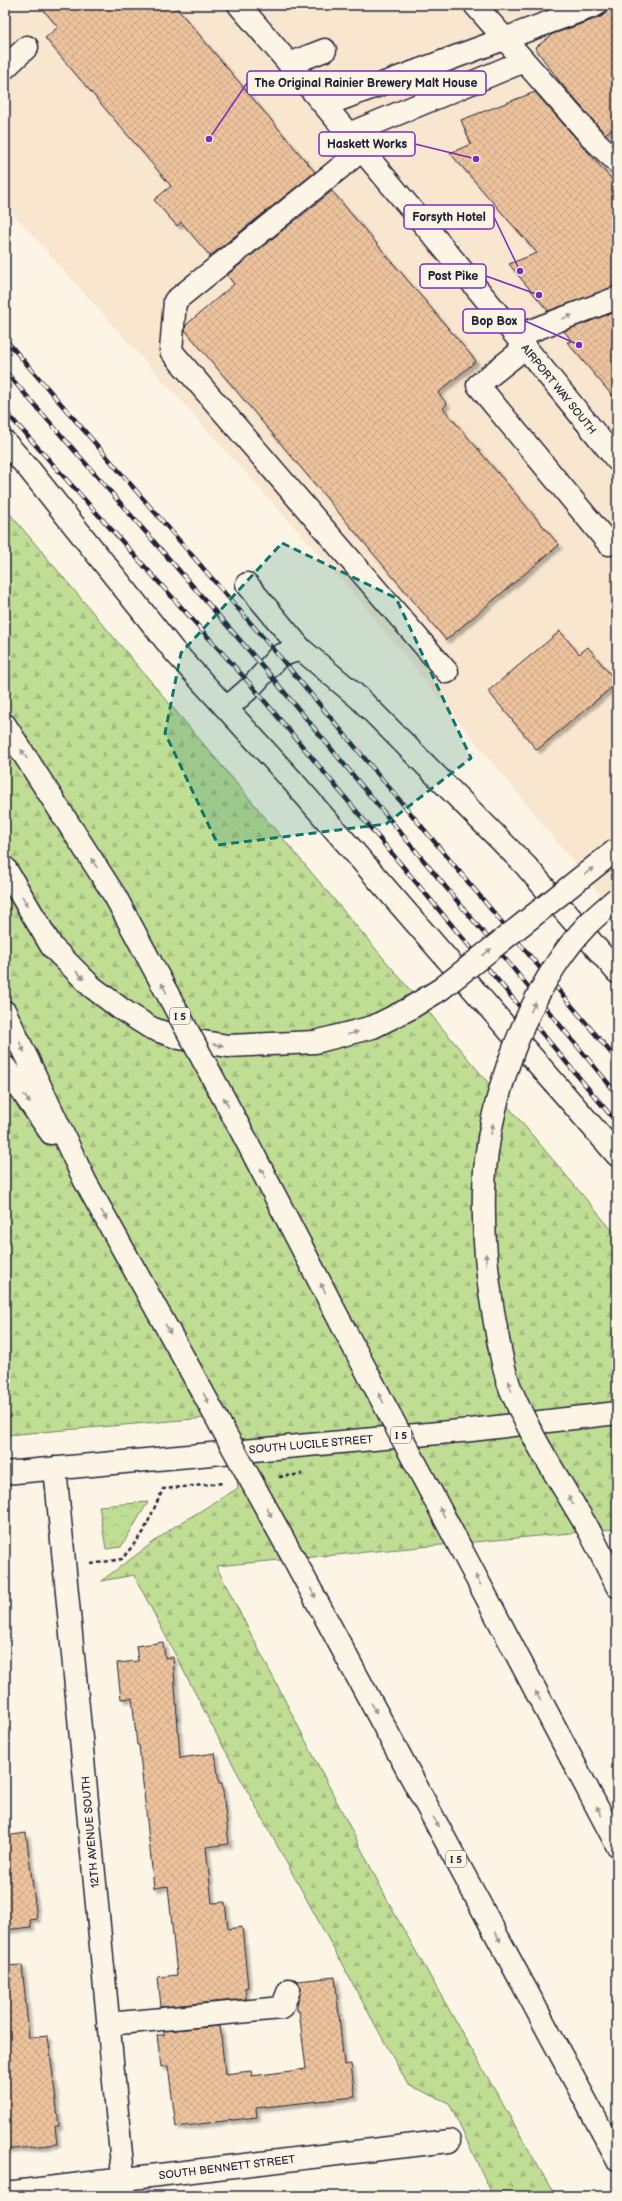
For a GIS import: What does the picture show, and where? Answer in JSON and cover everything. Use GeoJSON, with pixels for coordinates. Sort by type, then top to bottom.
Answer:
{"type":"FeatureCollection","features":[{"type":"Feature","properties":{"kind":"main road","name":"AIRPORT WAY SOUTH"},"geometry":{"type":"LineString","coordinates":[[239,5],[356,142],[522,342],[617,460]]}},
{"type":"Feature","properties":{"kind":"main road"},"geometry":{"type":"LineString","coordinates":[[475,5],[593,139],[617,162]]}},
{"type":"Feature","properties":{"kind":"main road"},"geometry":{"type":"LineString","coordinates":[[325,105],[596,5]]}},
{"type":"Feature","properties":{"kind":"main road"},"geometry":{"type":"LineString","coordinates":[[5,68],[27,47]]}},
{"type":"Feature","properties":{"kind":"main road"},"geometry":{"type":"LineString","coordinates":[[289,64],[325,50]]}},
{"type":"Feature","properties":{"kind":"main road"},"geometry":{"type":"LineString","coordinates":[[448,672],[171,351],[175,301],[356,142],[524,61]]}},
{"type":"Feature","properties":{"kind":"main road"},"geometry":{"type":"LineString","coordinates":[[609,544],[478,385],[522,342],[617,298]]}},
{"type":"Feature","properties":{"kind":"main road"},"geometry":{"type":"LineString","coordinates":[[5,442],[29,469],[174,651],[227,708],[617,1155]]}},
{"type":"Feature","properties":{"kind":"main road"},"geometry":{"type":"LineString","coordinates":[[247,584],[301,649],[360,698],[526,866],[617,972]]}},
{"type":"Feature","properties":{"kind":"main road"},"geometry":{"type":"LineString","coordinates":[[227,708],[252,686],[279,656],[301,649]]}},
{"type":"Feature","properties":{"kind":"main road","name":"I 5"},"geometry":{"type":"LineString","coordinates":[[5,725],[115,896],[244,1136],[617,1845]]}},
{"type":"Feature","properties":{"kind":"main road"},"geometry":{"type":"LineString","coordinates":[[5,868],[52,947],[92,987],[121,1009],[151,1028],[179,1038],[228,1046],[315,1042],[373,1027],[407,1010],[441,989],[617,849]]}},
{"type":"Feature","properties":{"kind":"main road"},"geometry":{"type":"LineString","coordinates":[[617,898],[588,924],[562,957],[538,994],[502,1082],[492,1127],[484,1189],[486,1266],[496,1325],[510,1389],[536,1440],[591,1534],[617,1586]]}},
{"type":"Feature","properties":{"kind":"main road","name":"I 5"},"geometry":{"type":"LineString","coordinates":[[5,1012],[85,1181],[294,1559],[617,2159]]}},
{"type":"Feature","properties":{"kind":"main road"},"geometry":{"type":"LineString","coordinates":[[5,1067],[85,1181]]}},
{"type":"Feature","properties":{"kind":"main road","name":"SOUTH LUCILE STREET"},"geometry":{"type":"LineString","coordinates":[[5,1473],[570,1419],[617,1413]]}},
{"type":"Feature","properties":{"kind":"main road","name":"12TH AVENUE SOUTH"},"geometry":{"type":"LineString","coordinates":[[55,1468],[124,2188]]}},
{"type":"Feature","properties":{"kind":"main road"},"geometry":{"type":"LineString","coordinates":[[108,2024],[282,2008],[289,1990]]}},
{"type":"Feature","properties":{"kind":"main road","name":"SOUTH BENNETT STREET"},"geometry":{"type":"LineString","coordinates":[[5,2193],[124,2188],[449,2141]]}},
{"type":"Feature","properties":{"kind":"path"},"geometry":{"type":"LineString","coordinates":[[90,1564],[122,1559],[142,1533],[163,1489]]}},
{"type":"Feature","properties":{"kind":"highlighted area"},"geometry":{"type":"Polygon","coordinates":[[[282,543],[396,598],[471,758],[386,824],[218,845],[165,733],[181,653],[282,543]]]}},
{"type":"Feature","properties":{"kind":"shaded area"},"geometry":{"type":"Polygon","coordinates":[[[5,5],[617,5],[617,915],[357,597],[5,205],[5,5]]]}},
{"type":"Feature","properties":{"kind":"green space"},"geometry":{"type":"Polygon","coordinates":[[[5,508],[617,1236],[617,1534],[614,1529],[216,1566],[393,1911],[555,2196],[493,2196],[449,2103],[408,2085],[219,1739],[134,1575],[101,1581],[174,1527],[238,1488],[229,1416],[6,1435],[5,508]]]}},
{"type":"Feature","properties":{"kind":"green space"},"geometry":{"type":"Polygon","coordinates":[[[148,1502],[121,1547],[106,1549],[99,1506],[148,1502]]]}},
{"type":"Feature","properties":{"kind":"building"},"geometry":{"type":"Polygon","coordinates":[[[39,5],[174,5],[315,172],[210,256],[181,222],[177,226],[154,200],[171,186],[45,38],[58,27],[39,5]]]}},
{"type":"Feature","properties":{"kind":"building"},"geometry":{"type":"Polygon","coordinates":[[[608,5],[617,5],[617,125],[605,134],[560,82],[535,48],[553,34],[601,17],[606,13],[608,5]]]}},
{"type":"Feature","properties":{"kind":"building"},"geometry":{"type":"Polygon","coordinates":[[[535,92],[617,185],[617,286],[548,311],[509,264],[537,253],[450,153],[471,144],[461,120],[535,92]]]}},
{"type":"Feature","properties":{"kind":"building"},"geometry":{"type":"Polygon","coordinates":[[[332,191],[476,361],[438,393],[447,404],[443,408],[559,545],[446,640],[185,330],[186,325],[234,284],[227,275],[332,191]]]}},
{"type":"Feature","properties":{"kind":"building"},"geometry":{"type":"Polygon","coordinates":[[[617,311],[617,401],[567,342],[572,341],[564,331],[617,311]]]}},
{"type":"Feature","properties":{"kind":"building"},"geometry":{"type":"Polygon","coordinates":[[[560,631],[579,654],[588,647],[617,683],[537,750],[488,691],[560,631]]]}},
{"type":"Feature","properties":{"kind":"building"},"geometry":{"type":"Polygon","coordinates":[[[163,1642],[165,1658],[173,1657],[180,1758],[215,1753],[219,1783],[222,1783],[229,1844],[206,1847],[212,1903],[225,1902],[228,1929],[242,1927],[248,1987],[245,1988],[246,1999],[161,2007],[158,1977],[177,1975],[168,1886],[154,1888],[139,1745],[137,1745],[132,1698],[121,1699],[117,1663],[138,1661],[136,1646],[163,1642]]]}},
{"type":"Feature","properties":{"kind":"building"},"geometry":{"type":"Polygon","coordinates":[[[26,1833],[37,1919],[30,1920],[31,1927],[5,1930],[5,1836],[26,1833]]]}},
{"type":"Feature","properties":{"kind":"building"},"geometry":{"type":"Polygon","coordinates":[[[22,1965],[29,2038],[48,2036],[59,2126],[55,2126],[57,2144],[5,2150],[5,1966],[22,1965]]]}},
{"type":"Feature","properties":{"kind":"building"},"geometry":{"type":"Polygon","coordinates":[[[335,1977],[344,2065],[351,2064],[355,2097],[256,2108],[257,2117],[176,2127],[168,2066],[161,2067],[157,2035],[164,2035],[164,2031],[220,2026],[225,2074],[251,2071],[252,2076],[306,2069],[299,2011],[297,2011],[301,1988],[297,1981],[335,1977]]]}},
{"type":"Feature","properties":{"kind":"railway"},"geometry":{"type":"LineString","coordinates":[[5,339],[279,656],[617,1060]]}},
{"type":"Feature","properties":{"kind":"railway"},"geometry":{"type":"LineString","coordinates":[[5,371],[266,670],[617,1094]]}},
{"type":"Feature","properties":{"kind":"railway"},"geometry":{"type":"LineString","coordinates":[[5,411],[252,686],[617,1123]]}},
{"type":"Feature","properties":{"kind":"place","name":"The Original Rainier Brewery Malt House"},"geometry":{"type":"Point","coordinates":[209,139]}},
{"type":"Feature","properties":{"kind":"place","name":"Haskett Works"},"geometry":{"type":"Point","coordinates":[476,159]}},
{"type":"Feature","properties":{"kind":"place","name":"Forsyth Hotel"},"geometry":{"type":"Point","coordinates":[520,271]}},
{"type":"Feature","properties":{"kind":"place","name":"Post Pike"},"geometry":{"type":"Point","coordinates":[539,295]}},
{"type":"Feature","properties":{"kind":"place","name":"Bop Box"},"geometry":{"type":"Point","coordinates":[579,345]}}]}
